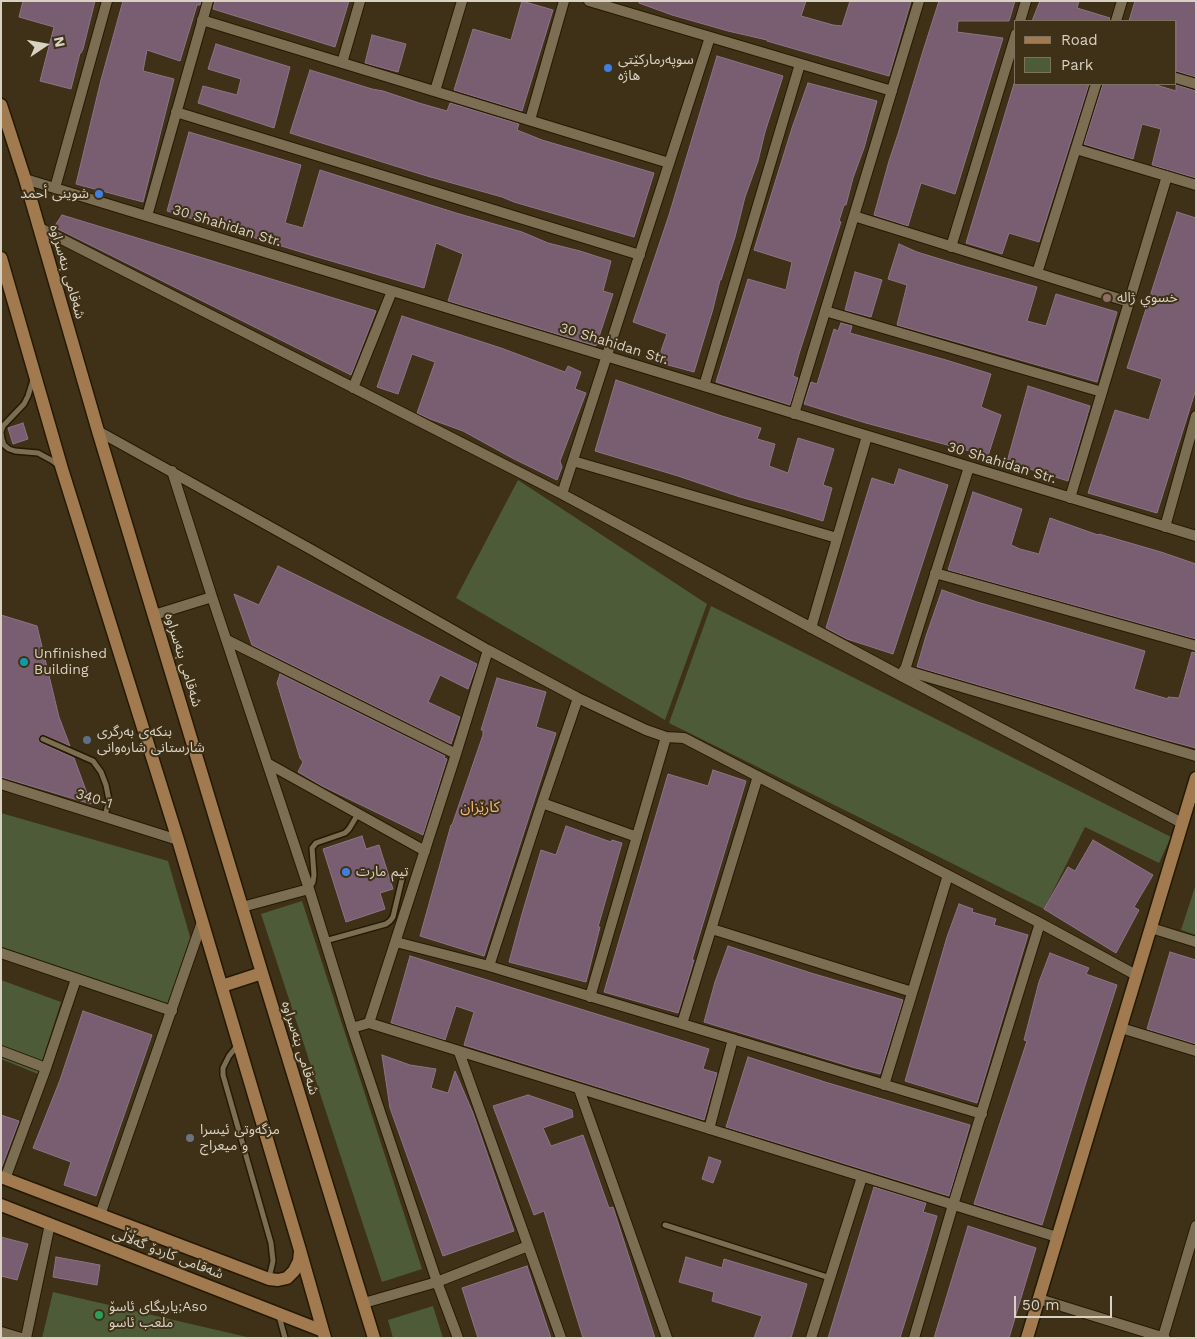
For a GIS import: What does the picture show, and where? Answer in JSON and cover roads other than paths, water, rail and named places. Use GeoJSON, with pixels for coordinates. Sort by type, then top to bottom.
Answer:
{"type":"FeatureCollection","features":[{"type":"Feature","properties":{"kind":"main road","name":"شەقامی بنەسراوە"},"geometry":{"type":"LineString","coordinates":[[1,105],[25,179],[98,431],[262,974],[374,1338]]}},
{"type":"Feature","properties":{"kind":"main road"},"geometry":{"type":"LineString","coordinates":[[1,258],[62,470],[178,840],[324,1334]]}},
{"type":"Feature","properties":{"kind":"main road"},"geometry":{"type":"LineString","coordinates":[[1027,1338],[1182,823],[1193,795],[1196,778]]}},
{"type":"Feature","properties":{"kind":"main road"},"geometry":{"type":"LineString","coordinates":[[222,986],[262,974]]}},
{"type":"Feature","properties":{"kind":"main road","name":"شەقامی کاردۆ گەڵاڵی"},"geometry":{"type":"LineString","coordinates":[[3,1178],[269,1279]]}},
{"type":"Feature","properties":{"kind":"main road","name":"شەقامی کاردۆ گەڵاڵی"},"geometry":{"type":"LineString","coordinates":[[1,1205],[278,1313],[324,1334]]}},
{"type":"Feature","properties":{"kind":"main road"},"geometry":{"type":"LineString","coordinates":[[269,1279],[287,1278],[299,1261],[300,1250]]}},
{"type":"Feature","properties":{"kind":"street"},"geometry":{"type":"LineString","coordinates":[[55,188],[107,1]]}},
{"type":"Feature","properties":{"kind":"street"},"geometry":{"type":"LineString","coordinates":[[147,216],[208,1]]}},
{"type":"Feature","properties":{"kind":"street"},"geometry":{"type":"LineString","coordinates":[[342,63],[360,1]]}},
{"type":"Feature","properties":{"kind":"street"},"geometry":{"type":"LineString","coordinates":[[435,91],[462,1]]}},
{"type":"Feature","properties":{"kind":"street"},"geometry":{"type":"LineString","coordinates":[[530,120],[564,1]]}},
{"type":"Feature","properties":{"kind":"street"},"geometry":{"type":"LineString","coordinates":[[589,1],[892,91]]}},
{"type":"Feature","properties":{"kind":"street"},"geometry":{"type":"LineString","coordinates":[[794,414],[919,1]]}},
{"type":"Feature","properties":{"kind":"street"},"geometry":{"type":"LineString","coordinates":[[1020,20],[1026,1]]}},
{"type":"Feature","properties":{"kind":"street"},"geometry":{"type":"LineString","coordinates":[[1116,20],[1122,1]]}},
{"type":"Feature","properties":{"kind":"street"},"geometry":{"type":"LineString","coordinates":[[202,20],[669,163]]}},
{"type":"Feature","properties":{"kind":"street"},"geometry":{"type":"LineString","coordinates":[[562,494],[710,37]]}},
{"type":"Feature","properties":{"kind":"street"},"geometry":{"type":"LineString","coordinates":[[951,247],[1014,41]]}},
{"type":"Feature","properties":{"kind":"street"},"geometry":{"type":"LineString","coordinates":[[704,386],[800,64]]}},
{"type":"Feature","properties":{"kind":"street"},"geometry":{"type":"LineString","coordinates":[[1177,78],[1196,84]]}},
{"type":"Feature","properties":{"kind":"street"},"geometry":{"type":"LineString","coordinates":[[1037,274],[1096,85]]}},
{"type":"Feature","properties":{"kind":"street"},"geometry":{"type":"LineString","coordinates":[[176,112],[640,255]]}},
{"type":"Feature","properties":{"kind":"street"},"geometry":{"type":"LineString","coordinates":[[1076,149],[1196,185]]}},
{"type":"Feature","properties":{"kind":"street"},"geometry":{"type":"LineString","coordinates":[[1070,498],[1167,176]]}},
{"type":"Feature","properties":{"kind":"street","name":"30 Shahidan Str."},"geometry":{"type":"LineString","coordinates":[[25,179],[1196,536]]}},
{"type":"Feature","properties":{"kind":"street"},"geometry":{"type":"LineString","coordinates":[[854,216],[1129,302]]}},
{"type":"Feature","properties":{"kind":"street"},"geometry":{"type":"LineString","coordinates":[[38,227],[562,494],[811,628],[904,674],[1182,823]]}},
{"type":"Feature","properties":{"kind":"street"},"geometry":{"type":"LineString","coordinates":[[353,388],[392,291]]}},
{"type":"Feature","properties":{"kind":"street"},"geometry":{"type":"LineString","coordinates":[[825,311],[1102,392]]}},
{"type":"Feature","properties":{"kind":"street"},"geometry":{"type":"LineString","coordinates":[[1165,527],[1196,416]]}},
{"type":"Feature","properties":{"kind":"street"},"geometry":{"type":"LineString","coordinates":[[98,431],[356,574],[488,650],[578,698],[646,730],[666,737],[684,738],[1136,975]]}},
{"type":"Feature","properties":{"kind":"street"},"geometry":{"type":"LineString","coordinates":[[811,628],[867,436]]}},
{"type":"Feature","properties":{"kind":"street"},"geometry":{"type":"LineString","coordinates":[[573,461],[838,538]]}},
{"type":"Feature","properties":{"kind":"street"},"geometry":{"type":"LineString","coordinates":[[904,674],[969,467]]}},
{"type":"Feature","properties":{"kind":"street"},"geometry":{"type":"LineString","coordinates":[[172,471],[309,889],[352,1028],[437,1282],[458,1338]]}},
{"type":"Feature","properties":{"kind":"street"},"geometry":{"type":"LineString","coordinates":[[935,573],[1196,646]]}},
{"type":"Feature","properties":{"kind":"street"},"geometry":{"type":"LineString","coordinates":[[154,616],[212,597]]}},
{"type":"Feature","properties":{"kind":"street"},"geometry":{"type":"LineString","coordinates":[[227,640],[456,754]]}},
{"type":"Feature","properties":{"kind":"street"},"geometry":{"type":"LineString","coordinates":[[369,1023],[488,650]]}},
{"type":"Feature","properties":{"kind":"street"},"geometry":{"type":"LineString","coordinates":[[904,674],[1196,756]]}},
{"type":"Feature","properties":{"kind":"street"},"geometry":{"type":"LineString","coordinates":[[489,966],[578,698]]}},
{"type":"Feature","properties":{"kind":"street"},"geometry":{"type":"LineString","coordinates":[[590,996],[666,737]]}},
{"type":"Feature","properties":{"kind":"street"},"geometry":{"type":"LineString","coordinates":[[267,763],[425,851]]}},
{"type":"Feature","properties":{"kind":"street"},"geometry":{"type":"LineString","coordinates":[[682,1024],[758,776]]}},
{"type":"Feature","properties":{"kind":"street","name":"340-1"},"geometry":{"type":"LineString","coordinates":[[1,784],[178,840]]}},
{"type":"Feature","properties":{"kind":"street"},"geometry":{"type":"LineString","coordinates":[[542,804],[637,837]]}},
{"type":"Feature","properties":{"kind":"street"},"geometry":{"type":"LineString","coordinates":[[884,1085],[948,875]]}},
{"type":"Feature","properties":{"kind":"street"},"geometry":{"type":"LineString","coordinates":[[242,907],[309,889]]}},
{"type":"Feature","properties":{"kind":"street"},"geometry":{"type":"LineString","coordinates":[[100,1215],[202,922]]}},
{"type":"Feature","properties":{"kind":"street"},"geometry":{"type":"LineString","coordinates":[[914,1338],[1040,923]]}},
{"type":"Feature","properties":{"kind":"street"},"geometry":{"type":"LineString","coordinates":[[1151,928],[1196,942]]}},
{"type":"Feature","properties":{"kind":"street"},"geometry":{"type":"LineString","coordinates":[[712,929],[912,992]]}},
{"type":"Feature","properties":{"kind":"street"},"geometry":{"type":"LineString","coordinates":[[396,942],[489,966],[982,1114]]}},
{"type":"Feature","properties":{"kind":"street"},"geometry":{"type":"LineString","coordinates":[[1,953],[172,1011]]}},
{"type":"Feature","properties":{"kind":"street"},"geometry":{"type":"LineString","coordinates":[[3,1178],[46,1068],[76,979]]}},
{"type":"Feature","properties":{"kind":"street"},"geometry":{"type":"LineString","coordinates":[[352,1028],[369,1023],[1057,1237]]}},
{"type":"Feature","properties":{"kind":"street"},"geometry":{"type":"LineString","coordinates":[[1120,1028],[1196,1051]]}},
{"type":"Feature","properties":{"kind":"street"},"geometry":{"type":"LineString","coordinates":[[708,1129],[733,1039]]}},
{"type":"Feature","properties":{"kind":"street"},"geometry":{"type":"LineString","coordinates":[[1,1052],[46,1068]]}},
{"type":"Feature","properties":{"kind":"street"},"geometry":{"type":"LineString","coordinates":[[459,1052],[561,1338]]}},
{"type":"Feature","properties":{"kind":"street"},"geometry":{"type":"LineString","coordinates":[[580,1089],[668,1338]]}},
{"type":"Feature","properties":{"kind":"street"},"geometry":{"type":"LineString","coordinates":[[812,1338],[862,1176]]}},
{"type":"Feature","properties":{"kind":"street"},"geometry":{"type":"LineString","coordinates":[[26,1338],[50,1224]]}},
{"type":"Feature","properties":{"kind":"street"},"geometry":{"type":"LineString","coordinates":[[1038,1299],[1164,1338],[1196,1226]]}},
{"type":"Feature","properties":{"kind":"street"},"geometry":{"type":"LineString","coordinates":[[364,1303],[437,1282],[528,1246]]}},
{"type":"Feature","properties":{"kind":"street"},"geometry":{"type":"LineString","coordinates":[[1,1332],[21,1338]]}},
{"type":"Feature","properties":{"kind":"lane"},"geometry":{"type":"LineString","coordinates":[[33,372],[28,396],[3,426],[2,439],[4,445],[9,449],[45,456],[62,470]]}},
{"type":"Feature","properties":{"kind":"lane"},"geometry":{"type":"LineString","coordinates":[[43,740],[93,761],[101,772],[106,785],[109,800],[105,816]]}},
{"type":"Feature","properties":{"kind":"lane"},"geometry":{"type":"LineString","coordinates":[[309,889],[313,882],[312,848],[316,843],[345,833],[358,814]]}},
{"type":"Feature","properties":{"kind":"lane"},"geometry":{"type":"LineString","coordinates":[[325,941],[386,924],[390,921],[393,917],[403,875]]}},
{"type":"Feature","properties":{"kind":"lane"},"geometry":{"type":"LineString","coordinates":[[239,1044],[229,1056],[223,1075],[271,1243],[273,1261],[269,1279]]}},
{"type":"Feature","properties":{"kind":"lane"},"geometry":{"type":"LineString","coordinates":[[665,1225],[830,1278]]}},
{"type":"Feature","properties":{"kind":"lane"},"geometry":{"type":"LineString","coordinates":[[278,1313],[284,1338]]}},
{"type":"Feature","properties":{"kind":"place","name":"سوپەرمارکێتی هاژە"},"geometry":{"type":"Point","coordinates":[608,68]}},
{"type":"Feature","properties":{"kind":"place","name":"شوینی أحمد"},"geometry":{"type":"Point","coordinates":[99,194]}},
{"type":"Feature","properties":{"kind":"place","name":"خسوي ژاله"},"geometry":{"type":"Point","coordinates":[1107,298]}},
{"type":"Feature","properties":{"kind":"place","name":"Unfinished Building"},"geometry":{"type":"Point","coordinates":[24,662]}},
{"type":"Feature","properties":{"kind":"place","name":"بنكەی بەرگری شارستانی شارەوانی"},"geometry":{"type":"Point","coordinates":[87,740]}},
{"type":"Feature","properties":{"kind":"place","name":"تيم مارت"},"geometry":{"type":"Point","coordinates":[346,872]}},
{"type":"Feature","properties":{"kind":"place","name":"مزگەوتی ئیسرا و میعراج"},"geometry":{"type":"Point","coordinates":[190,1138]}},
{"type":"Feature","properties":{"kind":"place","name":"یاریگای ئاسۆ;Aso ملعب ئاسو"},"geometry":{"type":"Point","coordinates":[99,1315]}},
{"type":"Feature","properties":{"kind":"district","name":"کارێزان"},"geometry":{"type":"Point","coordinates":[480,808]}}]}
